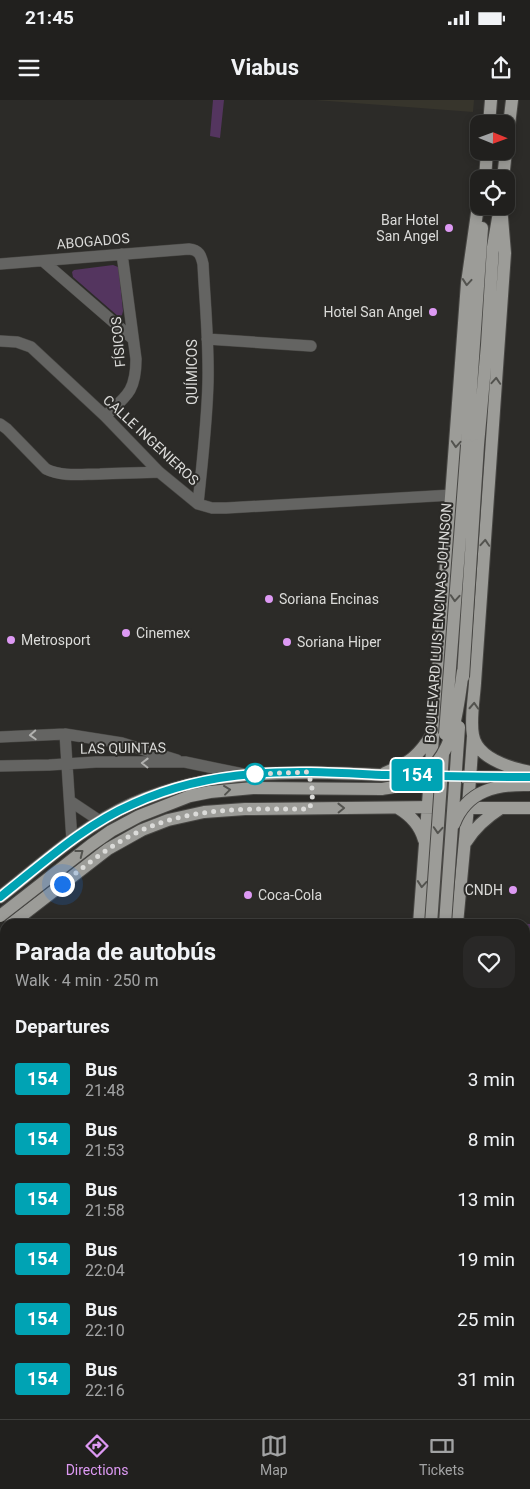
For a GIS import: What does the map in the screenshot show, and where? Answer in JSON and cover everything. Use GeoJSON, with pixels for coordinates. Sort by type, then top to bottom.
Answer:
{"type":"FeatureCollection","features":[{"type":"Feature","properties":{"kind":"main road"},"geometry":{"type":"LineString","coordinates":[[490,115],[491,100]]}},
{"type":"Feature","properties":{"kind":"main road"},"geometry":{"type":"LineString","coordinates":[[510,115],[512,100]]}},
{"type":"Feature","properties":{"kind":"main road"},"geometry":{"type":"LineString","coordinates":[[419,919],[467,283],[477,215]]}},
{"type":"Feature","properties":{"kind":"main road"},"geometry":{"type":"LineString","coordinates":[[472,445],[483,215]]}},
{"type":"Feature","properties":{"kind":"main road"},"geometry":{"type":"LineString","coordinates":[[472,445],[487,345],[493,247],[498,215]]}},
{"type":"Feature","properties":{"kind":"main road"},"geometry":{"type":"LineString","coordinates":[[457,919],[468,807],[505,253],[501,215]]}},
{"type":"Feature","properties":{"kind":"main road","name":"BOULEVARD LUIS ENCINAS JOHNSON"},"geometry":{"type":"LineString","coordinates":[[445,919],[463,670],[472,445]]}},
{"type":"Feature","properties":{"kind":"main road","name":"BOULEVARD LUIS ENCINAS JOHNSON"},"geometry":{"type":"LineString","coordinates":[[431,919],[472,445]]}},
{"type":"Feature","properties":{"kind":"main road"},"geometry":{"type":"LineString","coordinates":[[0,916],[90,845],[111,831],[160,806],[190,796],[253,788],[382,789],[418,779],[431,770],[448,746],[463,670]]}},
{"type":"Feature","properties":{"kind":"main road"},"geometry":{"type":"LineString","coordinates":[[382,775],[417,756],[434,731]]}},
{"type":"Feature","properties":{"kind":"main road"},"geometry":{"type":"LineString","coordinates":[[473,736],[477,745],[495,761],[505,766],[530,772]]}},
{"type":"Feature","properties":{"kind":"main road"},"geometry":{"type":"LineString","coordinates":[[308,772],[313,790],[309,809]]}},
{"type":"Feature","properties":{"kind":"main road"},"geometry":{"type":"LineString","coordinates":[[0,897],[72,840],[100,821],[132,804],[203,782],[245,775],[308,772],[530,777]]}},
{"type":"Feature","properties":{"kind":"main road"},"geometry":{"type":"LineString","coordinates":[[432,906],[440,882],[448,842],[455,821],[464,805],[478,794],[495,787],[516,784],[530,785]]}},
{"type":"Feature","properties":{"kind":"main road"},"geometry":{"type":"LineString","coordinates":[[398,808],[413,819],[425,845]]}},
{"type":"Feature","properties":{"kind":"main road"},"geometry":{"type":"LineString","coordinates":[[464,846],[474,830],[501,808]]}},
{"type":"Feature","properties":{"kind":"main road"},"geometry":{"type":"LineString","coordinates":[[18,919],[108,850],[133,835],[168,820],[204,812],[245,809],[530,808]]}},
{"type":"Feature","properties":{"kind":"street","name":"ABOGADOS"},"geometry":{"type":"LineString","coordinates":[[0,264],[189,249]]}},
{"type":"Feature","properties":{"kind":"street","name":"QUÍMICOS"},"geometry":{"type":"LineString","coordinates":[[189,249],[197,251],[201,257],[208,339],[207,412],[198,504]]}},
{"type":"Feature","properties":{"kind":"street","name":"FÍSICOS"},"geometry":{"type":"LineString","coordinates":[[105,416],[121,402],[134,382],[136,359],[122,254]]}},
{"type":"Feature","properties":{"kind":"street"},"geometry":{"type":"LineString","coordinates":[[43,261],[134,339]]}},
{"type":"Feature","properties":{"kind":"street"},"geometry":{"type":"LineString","coordinates":[[208,339],[311,346]]}},
{"type":"Feature","properties":{"kind":"street","name":"CALLE INGENIEROS"},"geometry":{"type":"LineString","coordinates":[[0,341],[17,342],[31,347],[105,416],[159,472],[198,504],[212,508],[226,508],[452,495]]}},
{"type":"Feature","properties":{"kind":"street"},"geometry":{"type":"LineString","coordinates":[[0,424],[40,464],[53,473],[159,472]]}},
{"type":"Feature","properties":{"kind":"street"},"geometry":{"type":"LineString","coordinates":[[65,734],[72,840]]}},
{"type":"Feature","properties":{"kind":"street","name":"LAS QUINTAS"},"geometry":{"type":"LineString","coordinates":[[0,737],[65,734],[122,743],[185,762],[245,775]]}},
{"type":"Feature","properties":{"kind":"street","name":"LAS QUINTAS"},"geometry":{"type":"LineString","coordinates":[[0,766],[96,762],[185,762]]}},
{"type":"Feature","properties":{"kind":"street"},"geometry":{"type":"LineString","coordinates":[[70,801],[100,821]]}},
{"type":"Feature","properties":{"kind":"shaded area"},"geometry":{"type":"Polygon","coordinates":[[[213,100],[224,100],[220,138],[210,136],[213,100]]]}},
{"type":"Feature","properties":{"kind":"shaded area"},"geometry":{"type":"Polygon","coordinates":[[[315,100],[474,100],[473,112],[315,100]]]}},
{"type":"Feature","properties":{"kind":"shaded area"},"geometry":{"type":"Polygon","coordinates":[[[113,265],[118,267],[119,271],[123,311],[119,317],[73,277],[72,272],[74,270],[113,265]]]}},
{"type":"Feature","properties":{"kind":"bus line","name":"154"},"geometry":{"type":"LineString","coordinates":[[0,897],[72,840],[100,821],[132,804],[156,795],[210,780],[287,772],[448,777],[530,777]]}},
{"type":"Feature","properties":{"kind":"place","name":"Bar Hotel San Angel"},"geometry":{"type":"Point","coordinates":[449,228]}},
{"type":"Feature","properties":{"kind":"place","name":"Hotel San Angel"},"geometry":{"type":"Point","coordinates":[433,312]}},
{"type":"Feature","properties":{"kind":"place","name":"Soriana Encinas"},"geometry":{"type":"Point","coordinates":[269,599]}},
{"type":"Feature","properties":{"kind":"place","name":"Cinemex"},"geometry":{"type":"Point","coordinates":[126,633]}},
{"type":"Feature","properties":{"kind":"place","name":"Metrosport"},"geometry":{"type":"Point","coordinates":[11,640]}},
{"type":"Feature","properties":{"kind":"place","name":"Soriana Hiper"},"geometry":{"type":"Point","coordinates":[287,642]}},
{"type":"Feature","properties":{"kind":"place","name":"CNDH"},"geometry":{"type":"Point","coordinates":[513,890]}},
{"type":"Feature","properties":{"kind":"place","name":"Coca-Cola"},"geometry":{"type":"Point","coordinates":[248,895]}},
{"type":"Feature","properties":{"kind":"route"},"geometry":{"type":"LineString","coordinates":[[62,884],[108,850],[142,830],[168,820],[189,814],[219,810],[309,809],[313,790],[308,772],[255,774]]}}]}
